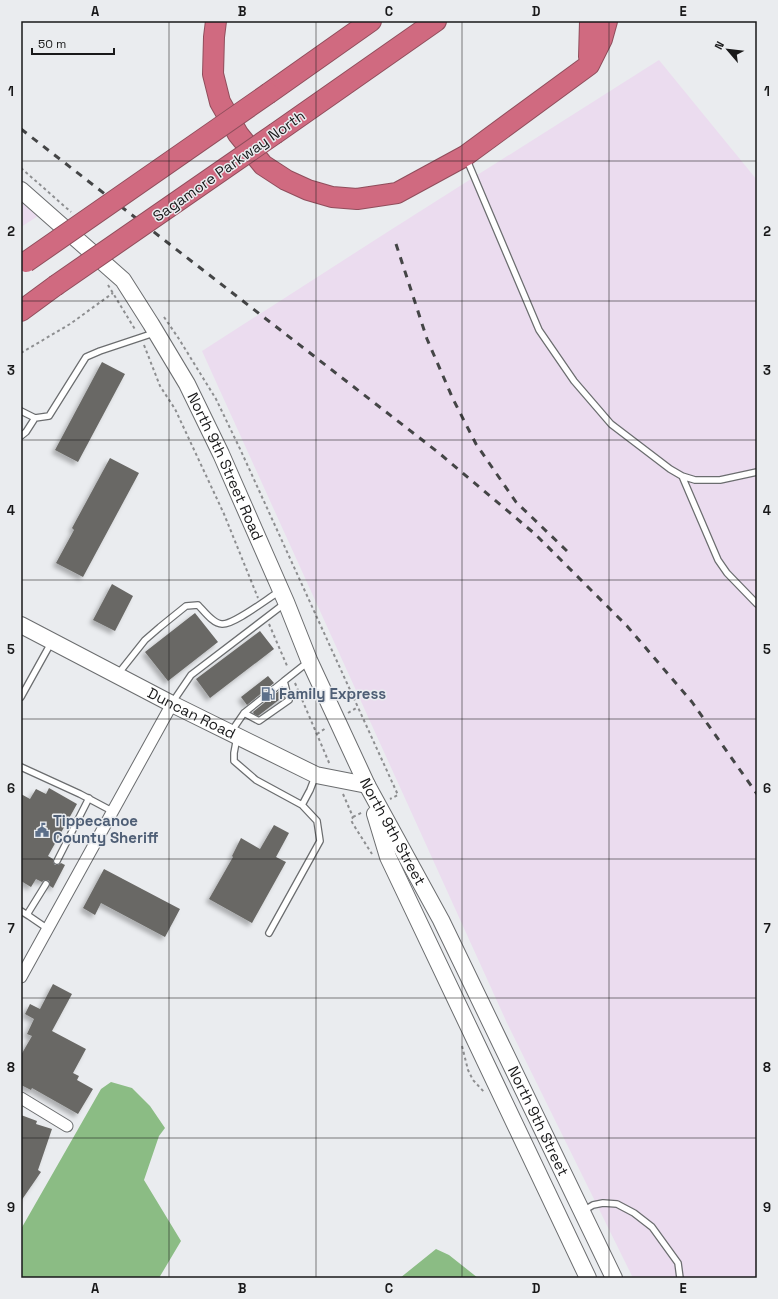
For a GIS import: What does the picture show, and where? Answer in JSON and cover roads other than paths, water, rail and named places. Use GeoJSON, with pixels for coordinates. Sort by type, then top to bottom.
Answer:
{"type":"FeatureCollection","features":[{"type":"Feature","properties":{"kind":"highway"},"geometry":{"type":"LineString","coordinates":[[216,21],[213,74],[220,102],[238,134],[264,165],[286,180],[308,190],[332,197],[357,199],[397,194],[465,156],[589,64],[602,39],[607,21]]}},
{"type":"Feature","properties":{"kind":"highway"},"geometry":{"type":"LineString","coordinates":[[24,264],[372,21]]}},
{"type":"Feature","properties":{"kind":"highway","name":"Sagamore Parkway North"},"geometry":{"type":"LineString","coordinates":[[21,310],[436,21]]}},
{"type":"Feature","properties":{"kind":"highway"},"geometry":{"type":"LineString","coordinates":[[589,64],[590,21]]}},
{"type":"Feature","properties":{"kind":"main road","name":"North 9th Street Road"},"geometry":{"type":"LineString","coordinates":[[21,190],[123,280],[187,384],[217,447],[283,596],[309,660],[367,785]]}},
{"type":"Feature","properties":{"kind":"main road","name":"Duncan Road"},"geometry":{"type":"LineString","coordinates":[[21,625],[172,704],[316,774],[367,785]]}},
{"type":"Feature","properties":{"kind":"main road","name":"North 9th Street"},"geometry":{"type":"LineString","coordinates":[[367,785],[441,920],[614,1278]]}},
{"type":"Feature","properties":{"kind":"main road","name":"North 9th Street"},"geometry":{"type":"LineString","coordinates":[[367,785],[388,857],[588,1278]]}},
{"type":"Feature","properties":{"kind":"street"},"geometry":{"type":"LineString","coordinates":[[21,977],[172,704]]}},
{"type":"Feature","properties":{"kind":"street"},"geometry":{"type":"LineString","coordinates":[[21,1098],[67,1126]]}},
{"type":"Feature","properties":{"kind":"lane"},"geometry":{"type":"LineString","coordinates":[[465,156],[539,330],[574,381],[611,424],[670,469],[682,476],[695,480],[720,480],[757,472]]}},
{"type":"Feature","properties":{"kind":"lane"},"geometry":{"type":"LineString","coordinates":[[21,411],[35,418],[49,416],[86,357],[156,333]]}},
{"type":"Feature","properties":{"kind":"lane"},"geometry":{"type":"LineString","coordinates":[[21,436],[26,432],[35,418]]}},
{"type":"Feature","properties":{"kind":"lane"},"geometry":{"type":"LineString","coordinates":[[682,476],[718,560],[727,572],[757,604]]}},
{"type":"Feature","properties":{"kind":"lane"},"geometry":{"type":"LineString","coordinates":[[118,675],[145,640],[186,606],[198,605],[215,621],[222,624],[235,621],[260,603],[283,596]]}},
{"type":"Feature","properties":{"kind":"lane"},"geometry":{"type":"LineString","coordinates":[[172,704],[191,676],[258,625],[283,596]]}},
{"type":"Feature","properties":{"kind":"lane"},"geometry":{"type":"LineString","coordinates":[[21,697],[52,641]]}},
{"type":"Feature","properties":{"kind":"lane"},"geometry":{"type":"LineString","coordinates":[[270,933],[320,841],[317,821],[302,805],[256,780],[234,761],[234,734],[244,713],[309,660]]}},
{"type":"Feature","properties":{"kind":"lane"},"geometry":{"type":"LineString","coordinates":[[244,713],[259,721],[289,700],[284,681]]}},
{"type":"Feature","properties":{"kind":"lane"},"geometry":{"type":"LineString","coordinates":[[21,767],[89,798],[112,811]]}},
{"type":"Feature","properties":{"kind":"lane"},"geometry":{"type":"LineString","coordinates":[[302,805],[316,774]]}},
{"type":"Feature","properties":{"kind":"lane"},"geometry":{"type":"LineString","coordinates":[[57,861],[89,798]]}},
{"type":"Feature","properties":{"kind":"lane"},"geometry":{"type":"LineString","coordinates":[[30,916],[28,913],[46,884]]}},
{"type":"Feature","properties":{"kind":"lane"},"geometry":{"type":"LineString","coordinates":[[21,911],[48,928]]}},
{"type":"Feature","properties":{"kind":"lane"},"geometry":{"type":"LineString","coordinates":[[582,1212],[593,1205],[603,1203],[617,1204],[634,1213],[652,1227],[678,1263],[680,1278]]}},
{"type":"Feature","properties":{"kind":"railway"},"geometry":{"type":"LineString","coordinates":[[21,129],[439,453],[535,534],[627,626],[692,702],[757,794]]}},
{"type":"Feature","properties":{"kind":"railway"},"geometry":{"type":"LineString","coordinates":[[396,244],[427,339],[453,399],[476,444],[516,502],[568,552]]}},
{"type":"Feature","properties":{"kind":"place","name":"Family Express"},"geometry":{"type":"Point","coordinates":[268,694]}},
{"type":"Feature","properties":{"kind":"place","name":"Tippecanoe County Sheriff"},"geometry":{"type":"Point","coordinates":[42,830]}}]}
